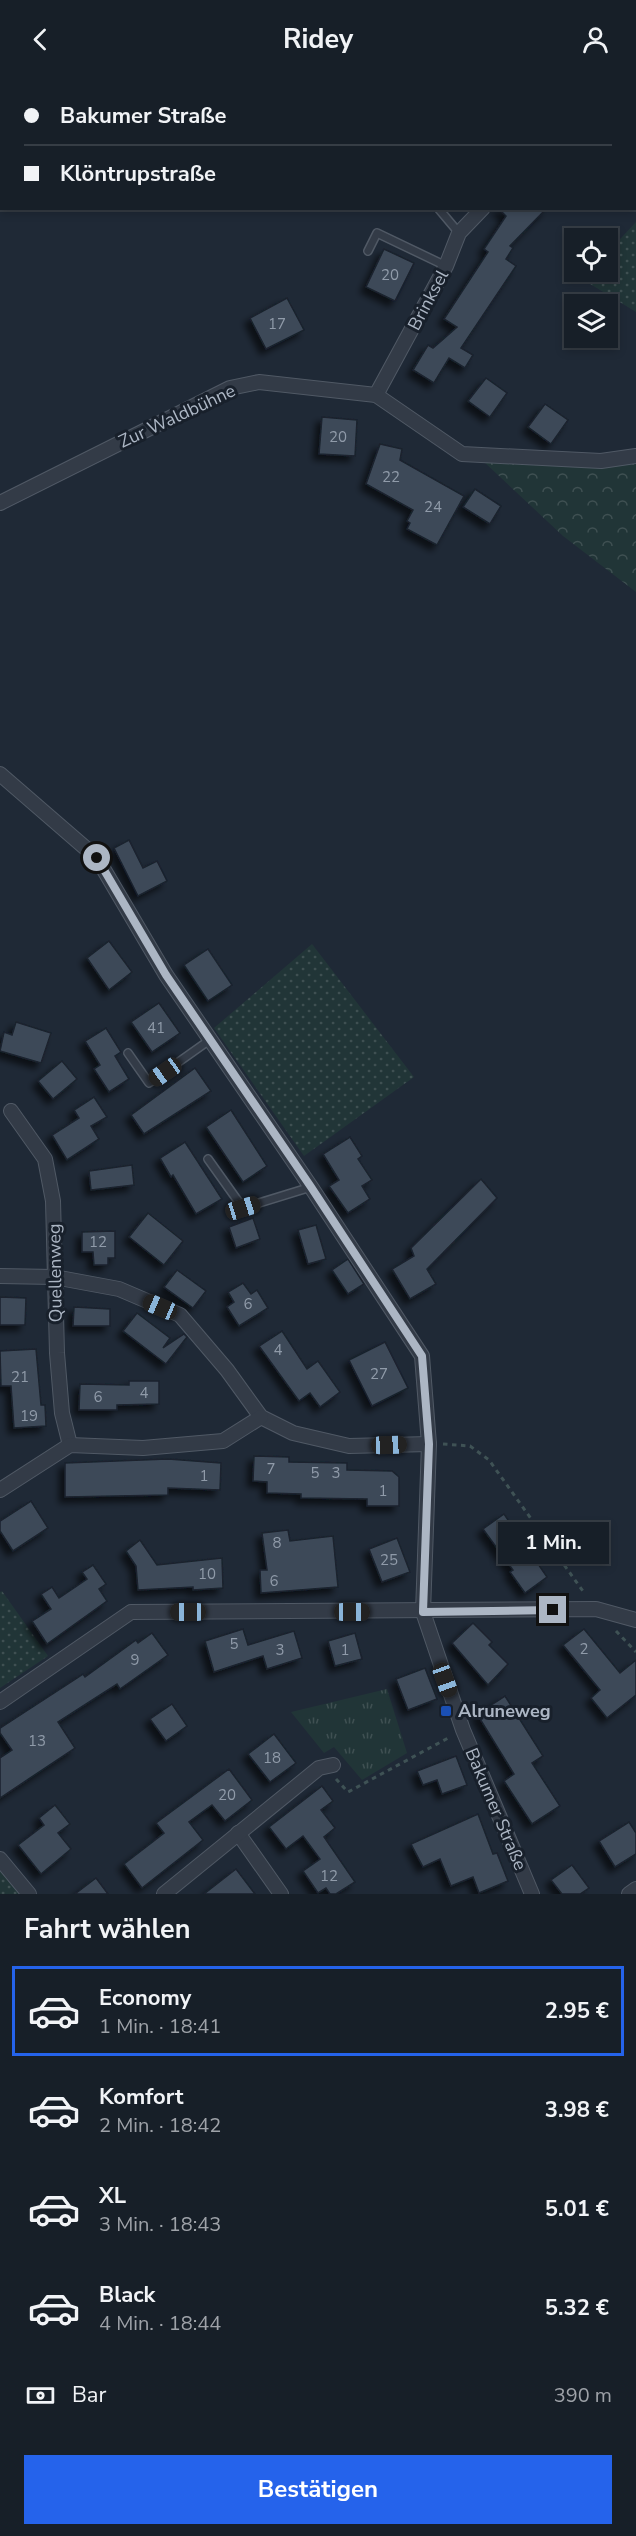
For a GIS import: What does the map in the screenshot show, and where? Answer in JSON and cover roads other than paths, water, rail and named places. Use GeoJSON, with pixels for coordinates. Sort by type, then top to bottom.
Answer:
{"type":"FeatureCollection","features":[{"type":"Feature","properties":{"kind":"street","name":"Brinksel"},"geometry":{"type":"LineString","coordinates":[[376,395],[446,266],[459,233],[481,210]]}},
{"type":"Feature","properties":{"kind":"street","name":"Zur Waldbühne"},"geometry":{"type":"LineString","coordinates":[[0,503],[230,388],[259,382],[376,395],[462,454],[601,460],[636,456]]}},
{"type":"Feature","properties":{"kind":"street","name":"Bakumer Straße"},"geometry":{"type":"LineString","coordinates":[[0,774],[97,858],[166,975],[311,1187],[422,1356],[429,1444],[423,1612],[463,1730],[532,1894]]}},
{"type":"Feature","properties":{"kind":"street","name":"Quellenweg"},"geometry":{"type":"LineString","coordinates":[[11,1111],[45,1159],[53,1201],[54,1277],[62,1413],[70,1445]]}},
{"type":"Feature","properties":{"kind":"street"},"geometry":{"type":"LineString","coordinates":[[0,1276],[54,1277],[119,1289],[180,1315],[227,1370],[261,1417],[293,1433],[349,1446],[429,1444]]}},
{"type":"Feature","properties":{"kind":"street"},"geometry":{"type":"LineString","coordinates":[[0,1491],[70,1445],[143,1448],[223,1441],[261,1417]]}},
{"type":"Feature","properties":{"kind":"street"},"geometry":{"type":"LineString","coordinates":[[0,1702],[131,1612],[423,1612],[596,1609],[636,1620]]}},
{"type":"Feature","properties":{"kind":"street"},"geometry":{"type":"LineString","coordinates":[[164,1894],[319,1768],[333,1765]]}},
{"type":"Feature","properties":{"kind":"street"},"geometry":{"type":"LineString","coordinates":[[238,1833],[281,1894]]}},
{"type":"Feature","properties":{"kind":"street"},"geometry":{"type":"LineString","coordinates":[[0,1859],[29,1894]]}},
{"type":"Feature","properties":{"kind":"street"},"geometry":{"type":"LineString","coordinates":[[629,1894],[636,1889]]}},
{"type":"Feature","properties":{"kind":"lane"},"geometry":{"type":"LineString","coordinates":[[440,210],[459,233]]}},
{"type":"Feature","properties":{"kind":"lane"},"geometry":{"type":"LineString","coordinates":[[368,251],[377,233],[446,266]]}},
{"type":"Feature","properties":{"kind":"lane"},"geometry":{"type":"LineString","coordinates":[[128,1053],[149,1083],[211,1039]]}},
{"type":"Feature","properties":{"kind":"lane"},"geometry":{"type":"LineString","coordinates":[[208,1159],[243,1208],[311,1187]]}},
{"type":"Feature","properties":{"kind":"place","name":"Alruneweg"},"geometry":{"type":"Point","coordinates":[446,1711]}}]}
